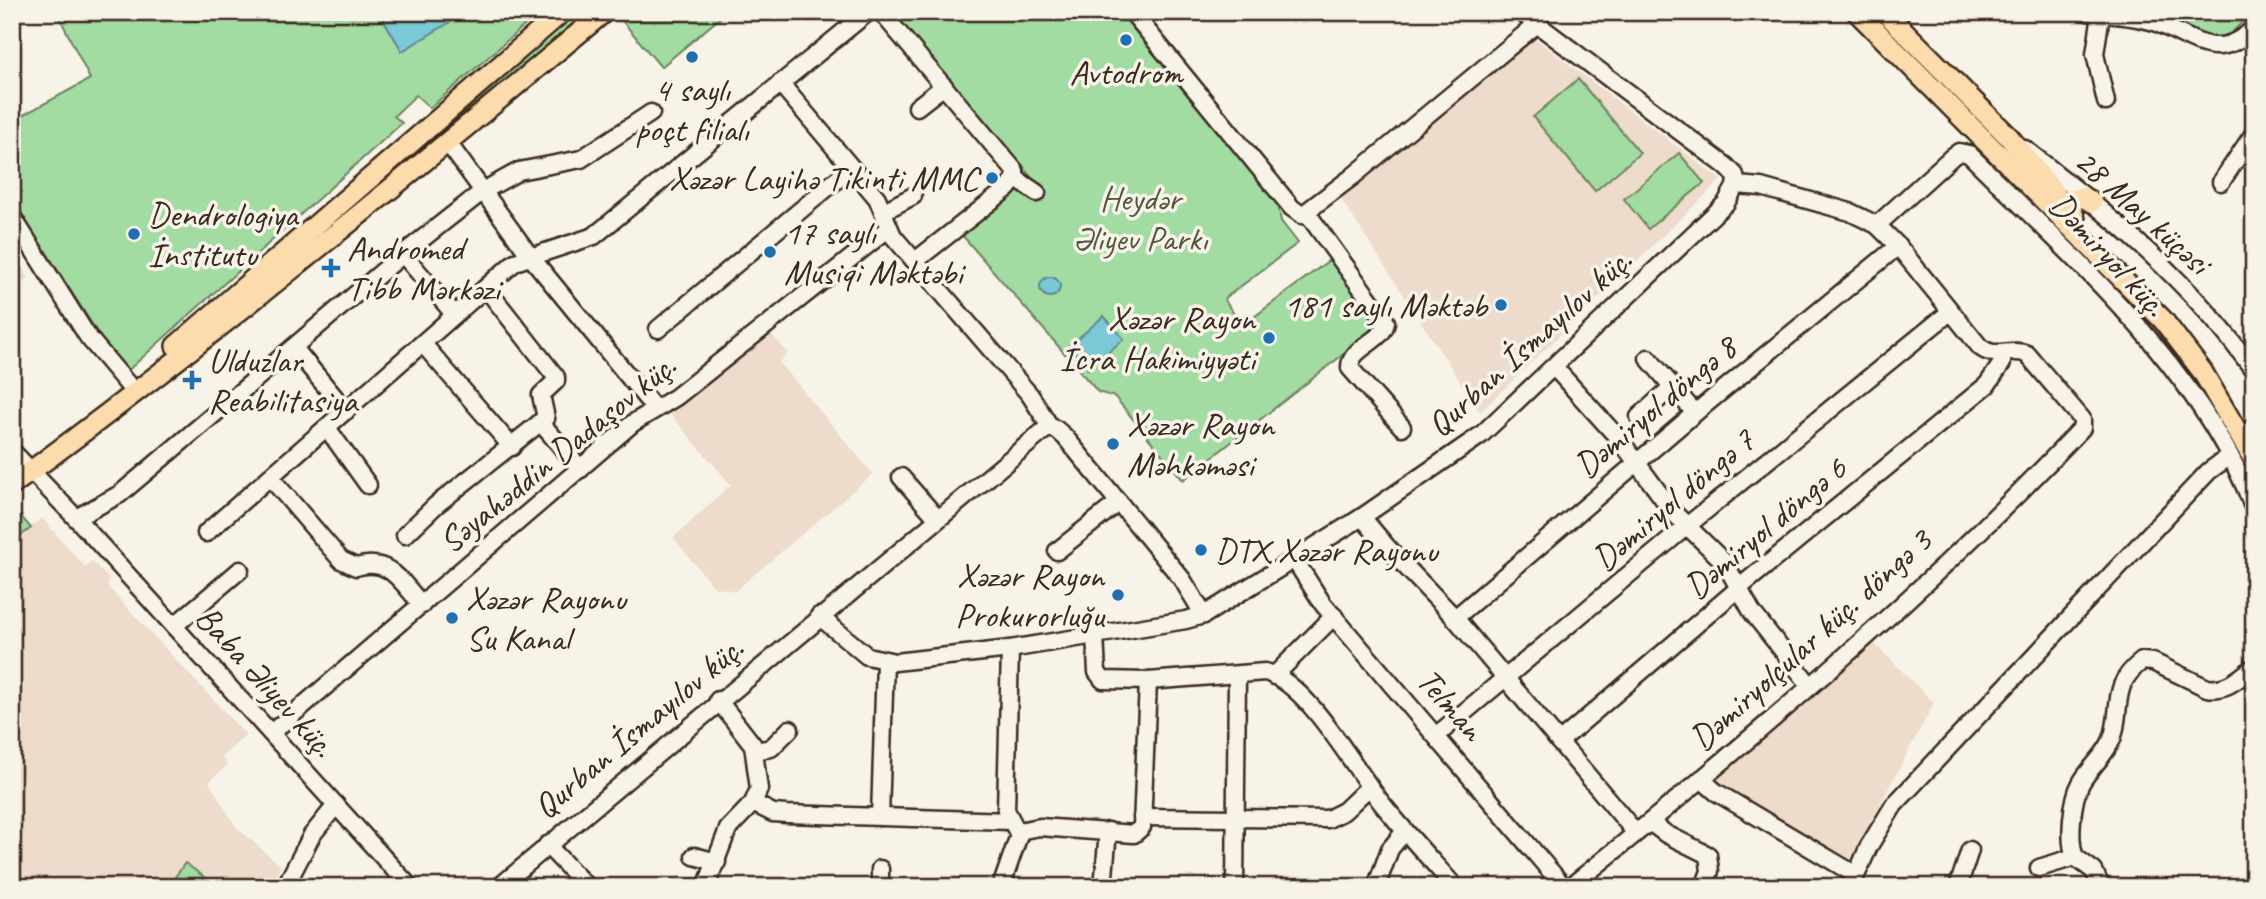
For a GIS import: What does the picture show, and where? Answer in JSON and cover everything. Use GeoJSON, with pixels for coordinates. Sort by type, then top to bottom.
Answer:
{"type":"FeatureCollection","features":[{"type":"Feature","properties":{"kind":"main road"},"geometry":{"type":"LineString","coordinates":[[32,470],[562,12]]}},
{"type":"Feature","properties":{"kind":"main road"},"geometry":{"type":"LineString","coordinates":[[12,485],[146,385],[421,165],[604,12]]}},
{"type":"Feature","properties":{"kind":"main road"},"geometry":{"type":"LineString","coordinates":[[1857,12],[2163,320],[2202,371],[2254,460]]}},
{"type":"Feature","properties":{"kind":"main road"},"geometry":{"type":"LineString","coordinates":[[1885,12],[2009,137]]}},
{"type":"Feature","properties":{"kind":"main road"},"geometry":{"type":"LineString","coordinates":[[1927,84],[2009,137]]}},
{"type":"Feature","properties":{"kind":"main road","name":"Dəmiryol küç."},"geometry":{"type":"LineString","coordinates":[[2009,137],[2075,219],[2188,341],[2222,390],[2254,446]]}},
{"type":"Feature","properties":{"kind":"main road"},"geometry":{"type":"LineString","coordinates":[[407,147],[421,165]]}},
{"type":"Feature","properties":{"kind":"main road"},"geometry":{"type":"LineString","coordinates":[[2075,219],[2070,206],[2072,200],[2082,197],[2092,202]]}},
{"type":"Feature","properties":{"kind":"street"},"geometry":{"type":"LineString","coordinates":[[206,533],[515,262],[594,236],[868,12]]}},
{"type":"Feature","properties":{"kind":"street"},"geometry":{"type":"LineString","coordinates":[[881,12],[1012,166],[1015,178],[1037,193]]}},
{"type":"Feature","properties":{"kind":"street"},"geometry":{"type":"LineString","coordinates":[[1132,12],[1297,213],[1307,213],[1537,24]]}},
{"type":"Feature","properties":{"kind":"street"},"geometry":{"type":"LineString","coordinates":[[1521,12],[1726,166],[1735,175],[1736,185],[1761,187],[1850,212],[1877,225],[1898,246],[1980,347],[1993,354],[2002,355]]}},
{"type":"Feature","properties":{"kind":"street"},"geometry":{"type":"LineString","coordinates":[[2106,102],[2095,54],[2095,13],[2151,22],[2215,47],[2231,44],[2252,32]]}},
{"type":"Feature","properties":{"kind":"street"},"geometry":{"type":"LineString","coordinates":[[780,83],[884,211],[889,228],[915,261],[1030,395],[1051,428],[1065,438],[1119,502],[1190,589],[1204,615]]}},
{"type":"Feature","properties":{"kind":"street"},"geometry":{"type":"LineString","coordinates":[[917,107],[944,86]]}},
{"type":"Feature","properties":{"kind":"street"},"geometry":{"type":"LineString","coordinates":[[76,518],[120,494],[403,254],[483,191],[519,171],[581,159],[651,113]]}},
{"type":"Feature","properties":{"kind":"street"},"geometry":{"type":"LineString","coordinates":[[2221,182],[2254,133]]}},
{"type":"Feature","properties":{"kind":"street","name":"28 May küçəsi"},"geometry":{"type":"LineString","coordinates":[[2009,137],[2092,202],[2211,315],[2254,371]]}},
{"type":"Feature","properties":{"kind":"street"},"geometry":{"type":"LineString","coordinates":[[447,143],[530,256],[655,409]]}},
{"type":"Feature","properties":{"kind":"street","name":"Dəmiryol küç."},"geometry":{"type":"LineString","coordinates":[[1877,225],[1953,156],[1959,152],[1969,155],[2119,307],[2205,413],[2230,456],[2254,509]]}},
{"type":"Feature","properties":{"kind":"street"},"geometry":{"type":"LineString","coordinates":[[658,329],[851,168]]}},
{"type":"Feature","properties":{"kind":"street"},"geometry":{"type":"LineString","coordinates":[[915,261],[1002,194],[1015,178]]}},
{"type":"Feature","properties":{"kind":"street","name":"Qurban İsmayılov küç."},"geometry":{"type":"LineString","coordinates":[[819,616],[854,648],[885,662],[919,662],[1204,615],[1362,517],[1481,435],[1726,203],[1736,185]]}},
{"type":"Feature","properties":{"kind":"street"},"geometry":{"type":"LineString","coordinates":[[884,211],[913,196]]}},
{"type":"Feature","properties":{"kind":"street"},"geometry":{"type":"LineString","coordinates":[[1307,213],[1386,322],[1382,332],[1352,358],[1350,368],[1402,427]]}},
{"type":"Feature","properties":{"kind":"street"},"geometry":{"type":"LineString","coordinates":[[12,216],[88,337],[130,387]]}},
{"type":"Feature","properties":{"kind":"street","name":"Səyahəddin Dadaşov küç."},"geometry":{"type":"LineString","coordinates":[[271,733],[633,423],[676,397],[889,228]]}},
{"type":"Feature","properties":{"kind":"street","name":"Dəmiryol döngə 8"},"geometry":{"type":"LineString","coordinates":[[1455,618],[1695,413],[1898,246]]}},
{"type":"Feature","properties":{"kind":"street"},"geometry":{"type":"LineString","coordinates":[[403,254],[454,314]]}},
{"type":"Feature","properties":{"kind":"street"},"geometry":{"type":"LineString","coordinates":[[405,535],[452,491],[546,418],[541,395],[556,381],[556,377],[486,288]]}},
{"type":"Feature","properties":{"kind":"street","name":"Dəmiryol döngə 7"},"geometry":{"type":"LineString","coordinates":[[1437,735],[1688,525],[1950,312]]}},
{"type":"Feature","properties":{"kind":"street"},"geometry":{"type":"LineString","coordinates":[[423,344],[512,447]]}},
{"type":"Feature","properties":{"kind":"street"},"geometry":{"type":"LineString","coordinates":[[294,348],[346,411]]}},
{"type":"Feature","properties":{"kind":"street","name":"Dəmiryolçular küç. döngə 3"},"geometry":{"type":"LineString","coordinates":[[1580,884],[1636,832],[1701,779],[1912,594],[2082,428],[2082,419],[2027,354],[2014,351],[2002,355]]}},
{"type":"Feature","properties":{"kind":"street","name":"Dəmiryol döngə 6"},"geometry":{"type":"LineString","coordinates":[[1559,742],[1740,587],[1987,385],[2001,363],[2002,355]]}},
{"type":"Feature","properties":{"kind":"street"},"geometry":{"type":"LineString","coordinates":[[1648,358],[1695,413]]}},
{"type":"Feature","properties":{"kind":"street"},"geometry":{"type":"LineString","coordinates":[[1554,367],[1636,463],[1673,512],[1725,563],[1752,612],[1809,684]]}},
{"type":"Feature","properties":{"kind":"street"},"geometry":{"type":"LineString","coordinates":[[1639,417],[1672,387]]}},
{"type":"Feature","properties":{"kind":"street"},"geometry":{"type":"LineString","coordinates":[[540,422],[581,469]]}},
{"type":"Feature","properties":{"kind":"street"},"geometry":{"type":"LineString","coordinates":[[327,428],[368,485]]}},
{"type":"Feature","properties":{"kind":"street","name":"Qurban İsmayılov küç."},"geometry":{"type":"LineString","coordinates":[[499,887],[1032,437],[1051,428]]}},
{"type":"Feature","properties":{"kind":"street","name":"Baba Əliyev küç."},"geometry":{"type":"LineString","coordinates":[[12,451],[410,887]]}},
{"type":"Feature","properties":{"kind":"street"},"geometry":{"type":"LineString","coordinates":[[1701,779],[1716,792],[1853,881],[1868,846],[1894,805],[2209,471],[2230,456]]}},
{"type":"Feature","properties":{"kind":"street"},"geometry":{"type":"LineString","coordinates":[[270,477],[341,560],[356,567],[369,564],[385,566],[422,605]]}},
{"type":"Feature","properties":{"kind":"street"},"geometry":{"type":"LineString","coordinates":[[901,477],[937,518]]}},
{"type":"Feature","properties":{"kind":"street"},"geometry":{"type":"LineString","coordinates":[[1057,551],[1119,502]]}},
{"type":"Feature","properties":{"kind":"street"},"geometry":{"type":"LineString","coordinates":[[1362,517],[1455,618],[1636,832]]}},
{"type":"Feature","properties":{"kind":"street","name":"Telman"},"geometry":{"type":"LineString","coordinates":[[1294,559],[1334,616],[1564,887]]}},
{"type":"Feature","properties":{"kind":"street"},"geometry":{"type":"LineString","coordinates":[[174,626],[240,570]]}},
{"type":"Feature","properties":{"kind":"street"},"geometry":{"type":"LineString","coordinates":[[1274,676],[1334,616]]}},
{"type":"Feature","properties":{"kind":"street"},"geometry":{"type":"LineString","coordinates":[[1095,635],[1097,672],[1100,678],[1148,681],[1265,672],[1274,676],[1317,714],[1369,787],[1455,887]]}},
{"type":"Feature","properties":{"kind":"street"},"geometry":{"type":"LineString","coordinates":[[1002,887],[1018,841],[1006,810],[1010,649]]}},
{"type":"Feature","properties":{"kind":"street"},"geometry":{"type":"LineString","coordinates":[[880,817],[885,662]]}},
{"type":"Feature","properties":{"kind":"street"},"geometry":{"type":"LineString","coordinates":[[2074,857],[2073,831],[2080,784],[2111,741],[2117,697],[2138,665],[2153,662],[2207,688],[2216,689],[2226,687],[2254,667]]}},
{"type":"Feature","properties":{"kind":"street"},"geometry":{"type":"LineString","coordinates":[[1235,887],[1237,676]]}},
{"type":"Feature","properties":{"kind":"street"},"geometry":{"type":"LineString","coordinates":[[753,803],[773,813],[880,817],[1133,834],[1142,827],[1148,681]]}},
{"type":"Feature","properties":{"kind":"street"},"geometry":{"type":"LineString","coordinates":[[706,887],[728,829],[753,803],[759,789],[755,751],[748,735],[719,700]]}},
{"type":"Feature","properties":{"kind":"street"},"geometry":{"type":"LineString","coordinates":[[755,751],[771,748],[790,729]]}},
{"type":"Feature","properties":{"kind":"street"},"geometry":{"type":"LineString","coordinates":[[1142,817],[1328,819],[1344,811],[1369,787]]}},
{"type":"Feature","properties":{"kind":"street"},"geometry":{"type":"LineString","coordinates":[[285,887],[312,835],[336,805]]}},
{"type":"Feature","properties":{"kind":"street"},"geometry":{"type":"LineString","coordinates":[[1650,822],[1666,834],[1708,855],[1710,871],[1703,887]]}},
{"type":"Feature","properties":{"kind":"street"},"geometry":{"type":"LineString","coordinates":[[1102,887],[1108,831]]}},
{"type":"Feature","properties":{"kind":"street"},"geometry":{"type":"LineString","coordinates":[[1376,887],[1390,849],[1405,831]]}},
{"type":"Feature","properties":{"kind":"street"},"geometry":{"type":"LineString","coordinates":[[547,845],[587,887]]}},
{"type":"Feature","properties":{"kind":"street"},"geometry":{"type":"LineString","coordinates":[[1958,887],[1970,850]]}},
{"type":"Feature","properties":{"kind":"street"},"geometry":{"type":"LineString","coordinates":[[694,856],[717,862]]}},
{"type":"Feature","properties":{"kind":"street"},"geometry":{"type":"LineString","coordinates":[[2039,868],[2074,857]]}},
{"type":"Feature","properties":{"kind":"street"},"geometry":{"type":"LineString","coordinates":[[2074,857],[2094,872],[2101,887]]}},
{"type":"Feature","properties":{"kind":"street"},"geometry":{"type":"LineString","coordinates":[[880,869],[880,887]]}},
{"type":"Feature","properties":{"kind":"shaded area","name":"181 saylı Məktəb"},"geometry":{"type":"Polygon","coordinates":[[[1533,37],[1721,180],[1480,412],[1341,199],[1533,37]]]}},
{"type":"Feature","properties":{"kind":"shaded area"},"geometry":{"type":"Polygon","coordinates":[[[12,254],[29,278],[12,293],[12,254]]]}},
{"type":"Feature","properties":{"kind":"shaded area"},"geometry":{"type":"Polygon","coordinates":[[[770,333],[788,353],[779,362],[873,474],[735,591],[714,587],[673,538],[731,485],[669,413],[770,333]]]}},
{"type":"Feature","properties":{"kind":"shaded area"},"geometry":{"type":"Polygon","coordinates":[[[42,518],[85,567],[92,561],[109,579],[108,587],[246,735],[222,757],[227,765],[209,782],[236,827],[281,866],[272,887],[12,887],[12,542],[42,518]]]}},
{"type":"Feature","properties":{"kind":"shaded area"},"geometry":{"type":"Polygon","coordinates":[[[1871,640],[1934,703],[1849,863],[1715,781],[1871,640]]]}},
{"type":"Feature","properties":{"kind":"green space"},"geometry":{"type":"Polygon","coordinates":[[[57,12],[540,12],[430,108],[416,95],[394,116],[402,123],[124,374],[12,199],[12,121],[90,79],[57,12]]]}},
{"type":"Feature","properties":{"kind":"green space"},"geometry":{"type":"Polygon","coordinates":[[[570,12],[593,12],[426,151],[419,150],[419,143],[570,12]]]}},
{"type":"Feature","properties":{"kind":"green space"},"geometry":{"type":"Polygon","coordinates":[[[623,12],[727,12],[661,67],[618,16],[623,12]]]}},
{"type":"Feature","properties":{"kind":"green space","name":"Heydər Əliyev Parkı"},"geometry":{"type":"Polygon","coordinates":[[[893,12],[1124,12],[1167,64],[1166,70],[1277,198],[1281,221],[1298,243],[1224,299],[1242,326],[1332,258],[1382,324],[1183,480],[1115,397],[1098,392],[962,235],[1030,176],[893,12]]]}},
{"type":"Feature","properties":{"kind":"green space"},"geometry":{"type":"Polygon","coordinates":[[[2133,12],[2253,12],[2226,38],[2217,42],[2133,12]]]}},
{"type":"Feature","properties":{"kind":"green space"},"geometry":{"type":"Polygon","coordinates":[[[1578,79],[1640,153],[1595,191],[1533,117],[1578,79]]]}},
{"type":"Feature","properties":{"kind":"green space"},"geometry":{"type":"Polygon","coordinates":[[[1679,153],[1704,183],[1648,229],[1624,199],[1679,153]]]}},
{"type":"Feature","properties":{"kind":"green space"},"geometry":{"type":"Polygon","coordinates":[[[12,506],[31,528],[12,542],[12,506]]]}},
{"type":"Feature","properties":{"kind":"green space"},"geometry":{"type":"Polygon","coordinates":[[[185,863],[218,887],[168,887],[185,863]]]}},
{"type":"Feature","properties":{"kind":"water"},"geometry":{"type":"Polygon","coordinates":[[[379,12],[467,12],[402,51],[379,12]]]}},
{"type":"Feature","properties":{"kind":"water"},"geometry":{"type":"Polygon","coordinates":[[[1050,277],[1057,280],[1060,287],[1057,294],[1050,297],[1043,294],[1040,287],[1043,280],[1050,277]]]}},
{"type":"Feature","properties":{"kind":"water"},"geometry":{"type":"Polygon","coordinates":[[[1104,316],[1124,339],[1088,369],[1069,346],[1104,316]]]}},
{"type":"Feature","properties":{"kind":"place","name":"Avtodrom"},"geometry":{"type":"Point","coordinates":[1126,40]}},
{"type":"Feature","properties":{"kind":"place","name":"4 saylı poçt filialı"},"geometry":{"type":"Point","coordinates":[692,57]}},
{"type":"Feature","properties":{"kind":"place","name":"Xəzər Layihə Tikinti MMC"},"geometry":{"type":"Point","coordinates":[992,178]}},
{"type":"Feature","properties":{"kind":"place","name":"Dendrologiya İnstitutu"},"geometry":{"type":"Point","coordinates":[134,234]}},
{"type":"Feature","properties":{"kind":"place","name":"17 saylı Musiqi Məktəbi"},"geometry":{"type":"Point","coordinates":[770,252]}},
{"type":"Feature","properties":{"kind":"place","name":"Andromed Tibb Mərkəzi"},"geometry":{"type":"Point","coordinates":[331,268]}},
{"type":"Feature","properties":{"kind":"place","name":"181 saylı Məktəb"},"geometry":{"type":"Point","coordinates":[1501,305]}},
{"type":"Feature","properties":{"kind":"place","name":"Xəzər Rayon İcra Hakimiyyəti"},"geometry":{"type":"Point","coordinates":[1269,338]}},
{"type":"Feature","properties":{"kind":"place","name":"Ulduzlar Reabilitasiya"},"geometry":{"type":"Point","coordinates":[192,380]}},
{"type":"Feature","properties":{"kind":"place","name":"Xəzər Rayon Məhkəməsi"},"geometry":{"type":"Point","coordinates":[1113,444]}},
{"type":"Feature","properties":{"kind":"place","name":"DTX Xəzər Rayonu"},"geometry":{"type":"Point","coordinates":[1201,550]}},
{"type":"Feature","properties":{"kind":"place","name":"Xəzər Rayon Prokurorluğu"},"geometry":{"type":"Point","coordinates":[1118,595]}},
{"type":"Feature","properties":{"kind":"place","name":"Xəzər Rayonu Su Kanal"},"geometry":{"type":"Point","coordinates":[452,618]}}]}
